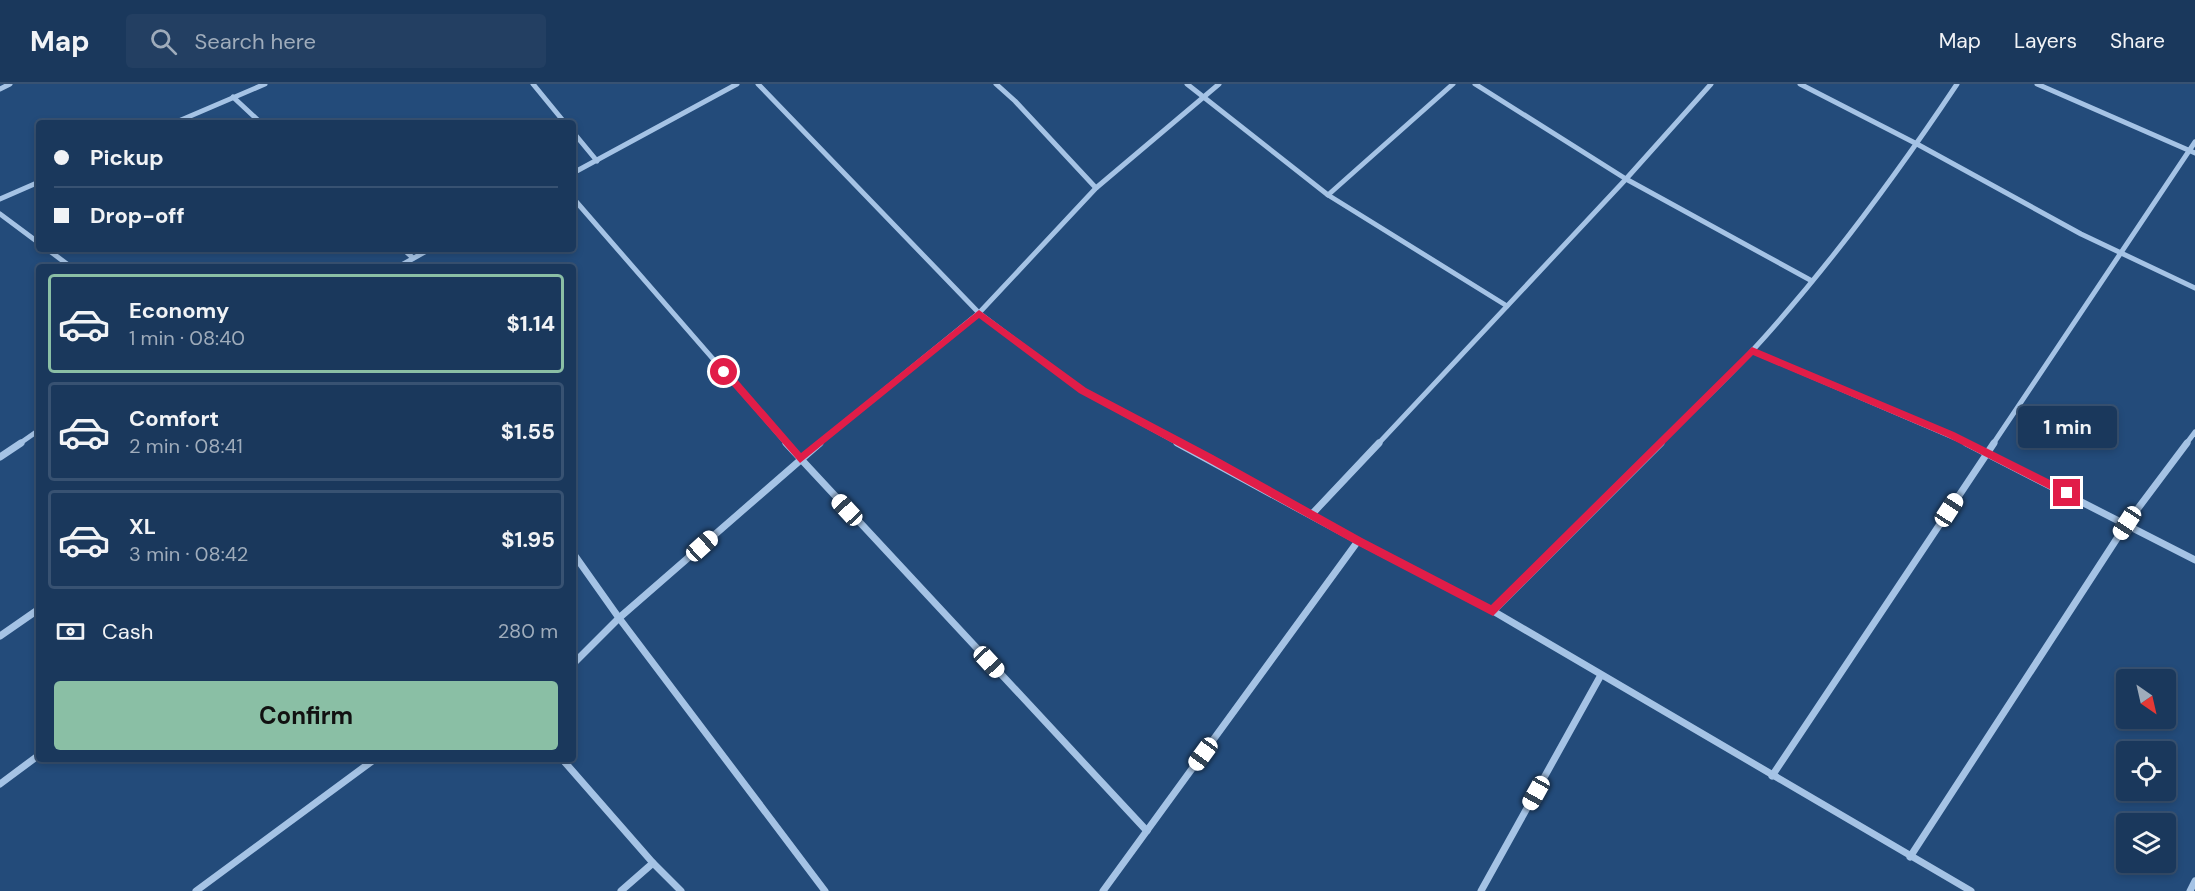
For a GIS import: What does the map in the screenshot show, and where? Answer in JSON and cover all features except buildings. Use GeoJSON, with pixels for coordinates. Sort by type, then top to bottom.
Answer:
{"type":"FeatureCollection","features":[{"type":"Feature","properties":{"kind":"street"},"geometry":{"type":"LineString","coordinates":[[0,89],[10,84]]}},
{"type":"Feature","properties":{"kind":"street"},"geometry":{"type":"LineString","coordinates":[[181,120],[265,84]]}},
{"type":"Feature","properties":{"kind":"street"},"geometry":{"type":"LineString","coordinates":[[532,84],[562,120]]}},
{"type":"Feature","properties":{"kind":"street"},"geometry":{"type":"LineString","coordinates":[[576,172],[737,84]]}},
{"type":"Feature","properties":{"kind":"street"},"geometry":{"type":"LineString","coordinates":[[758,84],[979,313],[1083,391],[1358,541],[1493,611],[1971,891]]}},
{"type":"Feature","properties":{"kind":"street"},"geometry":{"type":"LineString","coordinates":[[996,84],[1016,100],[1096,189]]}},
{"type":"Feature","properties":{"kind":"street"},"geometry":{"type":"LineString","coordinates":[[1186,84],[1328,195],[1507,306]]}},
{"type":"Feature","properties":{"kind":"street"},"geometry":{"type":"LineString","coordinates":[[576,661],[620,618],[800,459],[979,313],[1096,189],[1219,84]]}},
{"type":"Feature","properties":{"kind":"street"},"geometry":{"type":"LineString","coordinates":[[1328,195],[1453,84]]}},
{"type":"Feature","properties":{"kind":"street"},"geometry":{"type":"LineString","coordinates":[[1475,84],[1626,179],[1812,281]]}},
{"type":"Feature","properties":{"kind":"street"},"geometry":{"type":"LineString","coordinates":[[1311,514],[1626,179],[1711,84]]}},
{"type":"Feature","properties":{"kind":"street"},"geometry":{"type":"LineString","coordinates":[[1800,84],[1917,144],[2081,234],[2195,288]]}},
{"type":"Feature","properties":{"kind":"street"},"geometry":{"type":"LineString","coordinates":[[1493,611],[1752,351],[1812,281],[1917,144],[1957,84]]}},
{"type":"Feature","properties":{"kind":"street"},"geometry":{"type":"LineString","coordinates":[[2037,84],[2192,152]]}},
{"type":"Feature","properties":{"kind":"street"},"geometry":{"type":"LineString","coordinates":[[232,97],[258,120]]}},
{"type":"Feature","properties":{"kind":"street"},"geometry":{"type":"LineString","coordinates":[[576,136],[597,161]]}},
{"type":"Feature","properties":{"kind":"street"},"geometry":{"type":"LineString","coordinates":[[1772,776],[2121,252],[2192,152],[2195,142]]}},
{"type":"Feature","properties":{"kind":"street"},"geometry":{"type":"LineString","coordinates":[[0,199],[36,183]]}},
{"type":"Feature","properties":{"kind":"street"},"geometry":{"type":"LineString","coordinates":[[576,201],[800,459],[1147,831]]}},
{"type":"Feature","properties":{"kind":"street"},"geometry":{"type":"LineString","coordinates":[[0,214],[36,241]]}},
{"type":"Feature","properties":{"kind":"street"},"geometry":{"type":"LineString","coordinates":[[51,252],[67,264]]}},
{"type":"Feature","properties":{"kind":"street"},"geometry":{"type":"LineString","coordinates":[[406,252],[413,258]]}},
{"type":"Feature","properties":{"kind":"street"},"geometry":{"type":"LineString","coordinates":[[403,264],[424,252]]}},
{"type":"Feature","properties":{"kind":"street"},"geometry":{"type":"LineString","coordinates":[[1752,351],[1951,435],[2127,523],[2195,560]]}},
{"type":"Feature","properties":{"kind":"street"},"geometry":{"type":"LineString","coordinates":[[0,457],[36,432]]}},
{"type":"Feature","properties":{"kind":"street"},"geometry":{"type":"LineString","coordinates":[[1910,857],[2127,523],[2195,432]]}},
{"type":"Feature","properties":{"kind":"street"},"geometry":{"type":"LineString","coordinates":[[1103,891],[1358,541]]}},
{"type":"Feature","properties":{"kind":"street"},"geometry":{"type":"LineString","coordinates":[[576,557],[825,891]]}},
{"type":"Feature","properties":{"kind":"street"},"geometry":{"type":"LineString","coordinates":[[0,636],[36,611]]}},
{"type":"Feature","properties":{"kind":"street"},"geometry":{"type":"LineString","coordinates":[[1481,891],[1601,675]]}},
{"type":"Feature","properties":{"kind":"street"},"geometry":{"type":"LineString","coordinates":[[0,783],[36,757]]}},
{"type":"Feature","properties":{"kind":"street"},"geometry":{"type":"LineString","coordinates":[[196,891],[371,762]]}},
{"type":"Feature","properties":{"kind":"street"},"geometry":{"type":"LineString","coordinates":[[565,762],[653,863],[681,891]]}},
{"type":"Feature","properties":{"kind":"street"},"geometry":{"type":"LineString","coordinates":[[621,891],[653,863]]}},
{"type":"Feature","properties":{"kind":"street"},"geometry":{"type":"LineString","coordinates":[[2190,891],[2195,881]]}},
{"type":"Feature","properties":{"kind":"route"},"geometry":{"type":"LineString","coordinates":[[724,372],[800,459],[979,313],[1083,391],[1358,541],[1493,611],[1752,351],[1951,435],[2067,493]]}}]}
